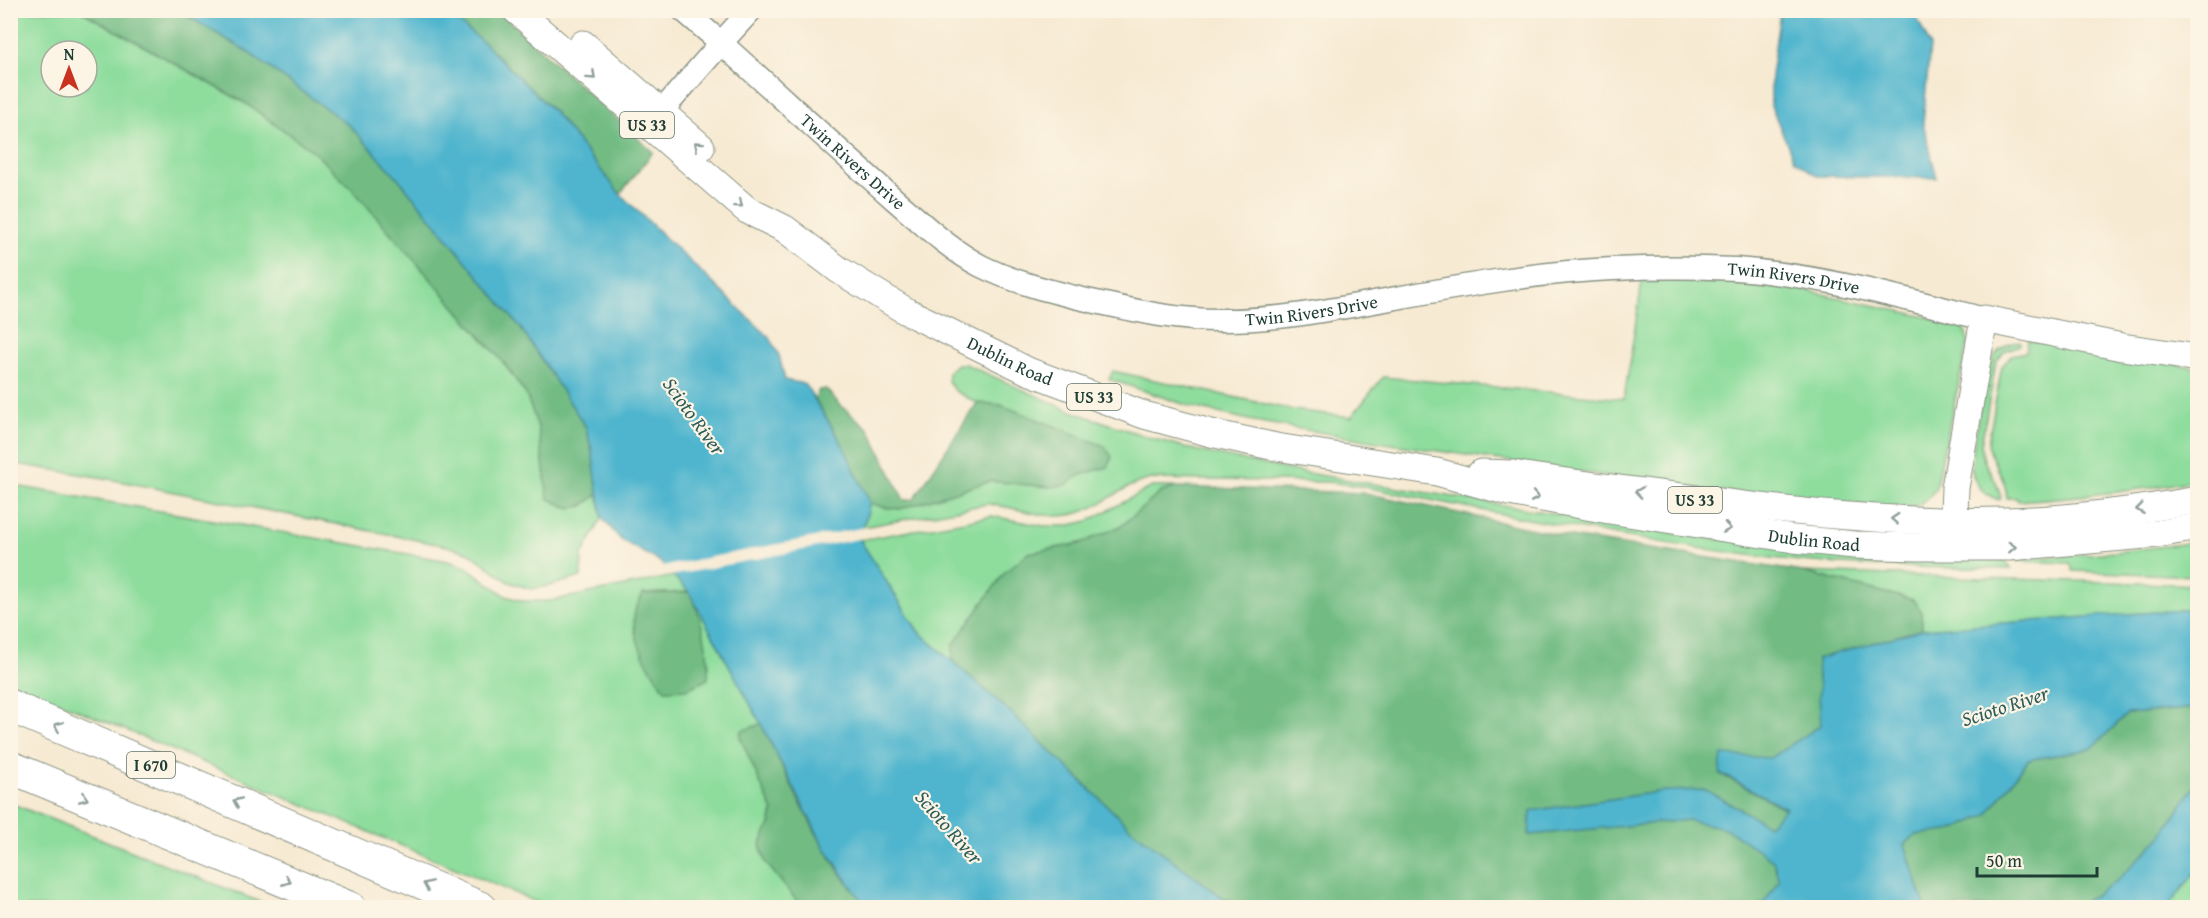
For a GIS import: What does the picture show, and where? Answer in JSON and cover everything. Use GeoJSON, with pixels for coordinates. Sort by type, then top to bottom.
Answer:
{"type":"FeatureCollection","features":[{"type":"Feature","properties":{"kind":"highway","name":"I 670"},"geometry":{"type":"LineString","coordinates":[[10,706],[481,908]]}},
{"type":"Feature","properties":{"kind":"highway"},"geometry":{"type":"LineString","coordinates":[[10,767],[339,903]]}},
{"type":"Feature","properties":{"kind":"main road","name":"Dublin Road"},"geometry":{"type":"LineString","coordinates":[[516,10],[747,210],[785,229],[839,270],[906,311],[1028,371],[1155,418],[1276,447],[1437,472],[1509,492],[1794,539],[1855,545],[1953,548],[2044,545],[2157,534],[2198,527]]}},
{"type":"Feature","properties":{"kind":"main road","name":"Dublin Road"},"geometry":{"type":"LineString","coordinates":[[544,10],[760,197],[785,229]]}},
{"type":"Feature","properties":{"kind":"main road","name":"Twin Rivers Drive"},"geometry":{"type":"LineString","coordinates":[[1984,320],[2122,347],[2198,358]]}},
{"type":"Feature","properties":{"kind":"main road"},"geometry":{"type":"LineString","coordinates":[[1953,548],[1955,488],[1984,320]]}},
{"type":"Feature","properties":{"kind":"main road","name":"Dublin Road"},"geometry":{"type":"LineString","coordinates":[[1437,472],[1513,474],[1743,507],[1802,513],[1954,521],[2005,521],[2080,516],[2198,500]]}},
{"type":"Feature","properties":{"kind":"street","name":"Twin Rivers Drive"},"geometry":{"type":"LineString","coordinates":[[683,10],[882,189],[955,251],[1013,280],[1069,296],[1144,313],[1227,321],[1273,318],[1546,274],[1677,267],[1738,270],[1803,278],[1855,288],[1984,320]]}},
{"type":"Feature","properties":{"kind":"street"},"geometry":{"type":"LineString","coordinates":[[661,112],[750,10]]}},
{"type":"Feature","properties":{"kind":"green space"},"geometry":{"type":"Polygon","coordinates":[[[10,11],[81,11],[245,103],[313,151],[354,191],[503,362],[526,394],[538,427],[548,498],[582,507],[598,494],[602,518],[582,555],[581,577],[531,589],[509,582],[470,553],[447,546],[104,478],[11,463],[10,11]]]}},
{"type":"Feature","properties":{"kind":"green space"},"geometry":{"type":"Polygon","coordinates":[[[81,11],[179,11],[245,50],[350,126],[398,178],[520,327],[586,427],[598,494],[585,504],[574,508],[563,506],[548,498],[538,427],[526,394],[503,362],[354,191],[313,151],[245,103],[81,11]]]}},
{"type":"Feature","properties":{"kind":"green space"},"geometry":{"type":"Polygon","coordinates":[[[445,11],[498,11],[653,152],[620,194],[555,113],[483,42],[445,11]]]}},
{"type":"Feature","properties":{"kind":"green space"},"geometry":{"type":"Polygon","coordinates":[[[1643,276],[1723,279],[1791,287],[1958,324],[1965,332],[1968,341],[1935,490],[1926,500],[1916,506],[1898,508],[1800,501],[1671,485],[1377,442],[1254,421],[1192,407],[1109,379],[1113,371],[1293,410],[1351,417],[1383,377],[1624,399],[1643,276]]]}},
{"type":"Feature","properties":{"kind":"green space"},"geometry":{"type":"Polygon","coordinates":[[[2028,340],[2197,368],[2197,480],[2085,495],[2018,501],[2017,498],[2007,498],[2004,483],[1988,443],[2002,366],[2012,355],[2026,352],[2028,340]]]}},
{"type":"Feature","properties":{"kind":"green space"},"geometry":{"type":"Polygon","coordinates":[[[2020,341],[2020,345],[2005,351],[1996,362],[1981,445],[1984,461],[1996,482],[2001,498],[1999,500],[1985,493],[1978,485],[1972,471],[1972,462],[1980,411],[1992,362],[2001,349],[2020,341]]]}},
{"type":"Feature","properties":{"kind":"green space"},"geometry":{"type":"Polygon","coordinates":[[[957,364],[965,364],[1071,411],[1151,438],[1199,451],[1300,472],[1705,538],[1999,559],[2005,561],[2011,569],[1846,564],[1748,555],[1602,533],[1360,486],[1328,482],[1151,479],[1133,485],[1093,507],[1072,515],[1036,514],[988,504],[863,527],[870,503],[900,509],[990,481],[1049,487],[1066,485],[1080,475],[1108,467],[1001,405],[977,403],[955,391],[948,381],[948,372],[957,364]]]}},
{"type":"Feature","properties":{"kind":"green space"},"geometry":{"type":"Polygon","coordinates":[[[826,389],[839,404],[869,429],[904,500],[914,499],[977,403],[1001,405],[1105,446],[1112,457],[1108,467],[1080,475],[1066,485],[1049,487],[990,481],[900,509],[882,507],[870,503],[843,445],[815,399],[819,390],[826,389]]]}},
{"type":"Feature","properties":{"kind":"green space"},"geometry":{"type":"Polygon","coordinates":[[[10,485],[448,561],[466,567],[506,596],[522,601],[550,601],[674,576],[689,592],[644,594],[709,665],[695,603],[761,724],[742,731],[773,812],[770,825],[760,845],[766,863],[802,907],[548,907],[11,682],[10,485]]]}},
{"type":"Feature","properties":{"kind":"green space"},"geometry":{"type":"Polygon","coordinates":[[[1152,487],[1176,487],[1154,499],[1123,525],[1101,536],[1077,544],[1028,553],[953,645],[953,662],[918,631],[860,540],[992,516],[1044,526],[1066,526],[1088,521],[1152,487]]]}},
{"type":"Feature","properties":{"kind":"green space"},"geometry":{"type":"Polygon","coordinates":[[[1176,487],[1365,493],[1570,537],[1803,572],[1913,600],[1921,611],[1922,629],[1817,659],[1822,725],[1771,758],[1720,774],[1786,809],[1768,825],[1706,790],[1665,791],[1531,811],[1529,835],[1688,820],[1725,828],[1773,860],[1779,880],[1764,903],[1756,908],[1243,907],[1225,899],[1131,829],[1008,710],[953,662],[953,645],[1004,573],[1028,553],[1079,544],[1121,526],[1161,492],[1176,487]]]}},
{"type":"Feature","properties":{"kind":"green space"},"geometry":{"type":"Polygon","coordinates":[[[2197,542],[2197,576],[2073,571],[2070,563],[2016,561],[2015,559],[2116,552],[2197,542]]]}},
{"type":"Feature","properties":{"kind":"green space"},"geometry":{"type":"Polygon","coordinates":[[[1803,572],[2197,585],[2197,609],[1922,629],[1921,611],[1913,600],[1803,572]]]}},
{"type":"Feature","properties":{"kind":"green space"},"geometry":{"type":"Polygon","coordinates":[[[689,592],[704,634],[708,658],[708,679],[687,689],[665,690],[642,653],[635,632],[635,611],[643,594],[689,592]]]}},
{"type":"Feature","properties":{"kind":"green space"},"geometry":{"type":"Polygon","coordinates":[[[2197,708],[2197,782],[2160,838],[2118,880],[2077,907],[1925,907],[1905,845],[1915,835],[1953,830],[1987,815],[2028,760],[2091,749],[2127,714],[2197,708]]]}},
{"type":"Feature","properties":{"kind":"green space"},"geometry":{"type":"Polygon","coordinates":[[[761,724],[823,845],[838,869],[869,907],[802,907],[766,863],[760,845],[770,825],[773,812],[740,737],[741,731],[761,724]]]}},
{"type":"Feature","properties":{"kind":"green space"},"geometry":{"type":"Polygon","coordinates":[[[10,803],[250,898],[273,907],[11,907],[10,803]]]}},
{"type":"Feature","properties":{"kind":"green space"},"geometry":{"type":"Polygon","coordinates":[[[2197,870],[2197,907],[2168,907],[2197,870]]]}},
{"type":"Feature","properties":{"kind":"water","name":"Scioto River"},"geometry":{"type":"Polygon","coordinates":[[[179,11],[445,11],[483,42],[555,113],[620,194],[770,338],[779,355],[785,380],[805,384],[843,445],[870,503],[860,540],[918,631],[1008,710],[1131,829],[1225,899],[1243,907],[869,907],[860,899],[825,848],[689,592],[659,561],[621,540],[602,518],[586,427],[520,327],[398,178],[350,126],[245,50],[179,11]]]}},
{"type":"Feature","properties":{"kind":"water"},"geometry":{"type":"Polygon","coordinates":[[[1780,11],[1914,11],[1930,46],[1923,123],[1937,178],[1817,176],[1794,160],[1771,106],[1771,76],[1780,11]]]}},
{"type":"Feature","properties":{"kind":"water","name":"Scioto River"},"geometry":{"type":"Polygon","coordinates":[[[2197,609],[2197,708],[2127,714],[2091,749],[2028,760],[1987,815],[1953,830],[1915,835],[1905,845],[1925,907],[1756,907],[1764,903],[1779,880],[1773,860],[1725,828],[1688,820],[1529,835],[1531,811],[1665,791],[1706,790],[1768,825],[1786,808],[1720,773],[1722,755],[1771,758],[1821,725],[1817,659],[1922,629],[2197,609]]]}},
{"type":"Feature","properties":{"kind":"water"},"geometry":{"type":"Polygon","coordinates":[[[2197,782],[2197,870],[2168,907],[2077,907],[2118,880],[2160,838],[2197,782]]]}},
{"type":"Feature","properties":{"kind":"pier"},"geometry":{"type":"Polygon","coordinates":[[[866,527],[863,538],[670,576],[660,567],[866,527]]]}}]}
